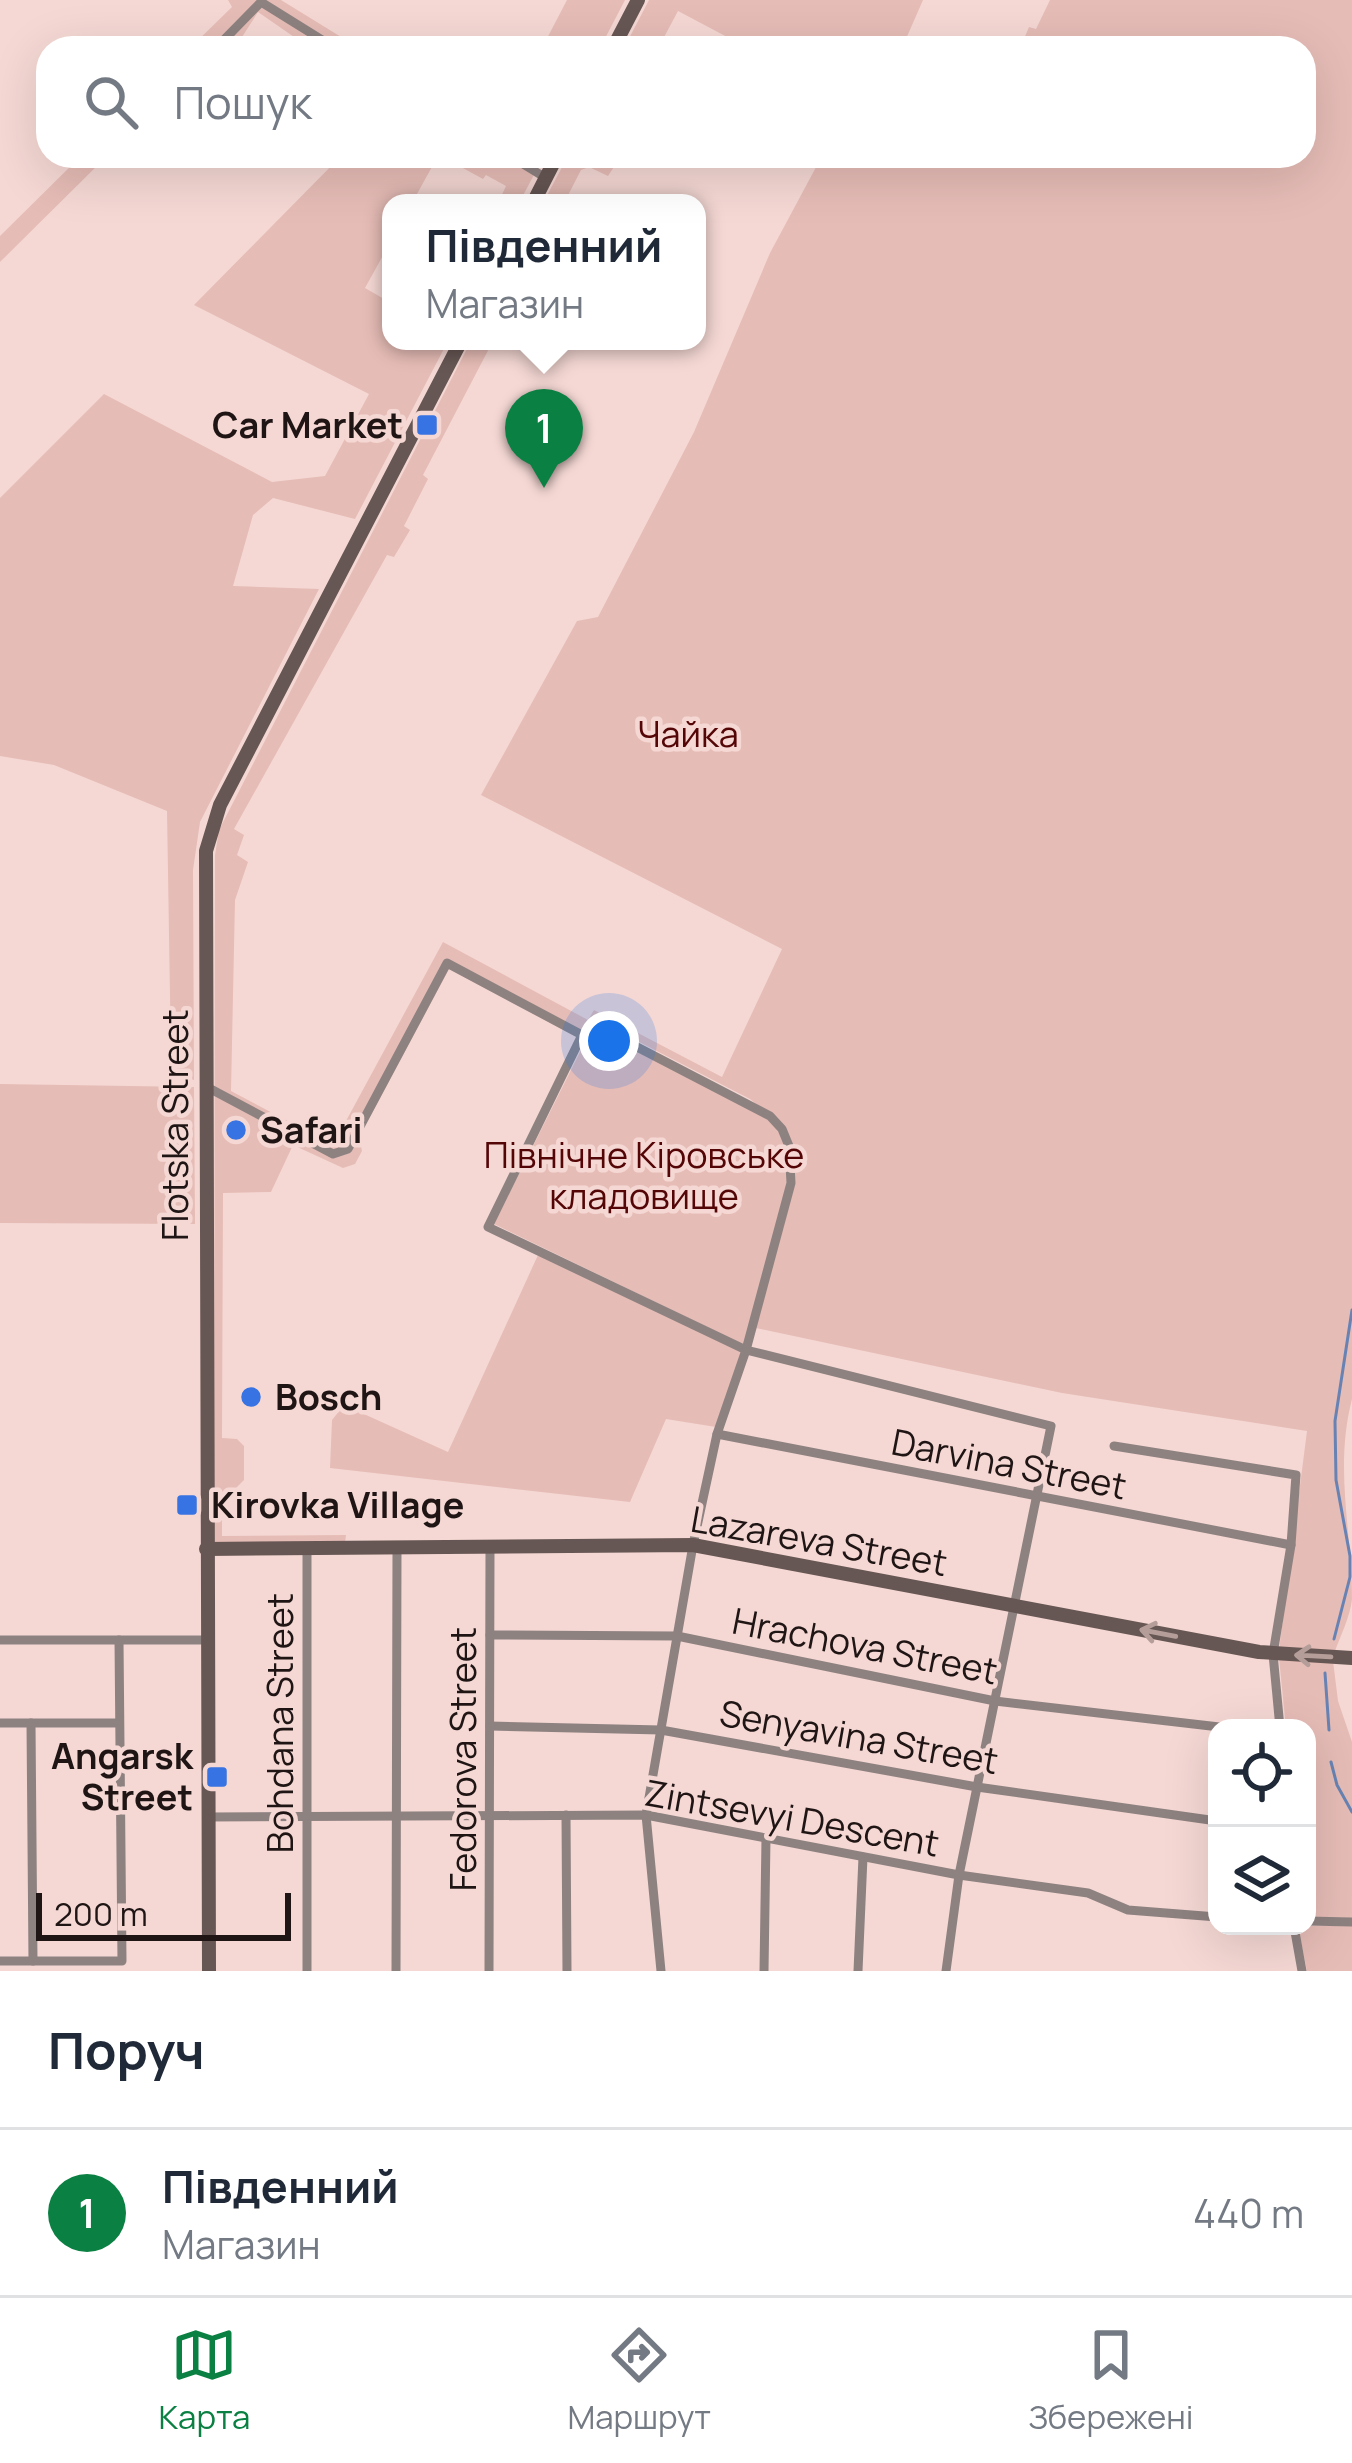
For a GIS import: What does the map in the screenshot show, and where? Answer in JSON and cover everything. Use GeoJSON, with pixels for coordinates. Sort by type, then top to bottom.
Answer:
{"type":"FeatureCollection","features":[{"type":"Feature","properties":{"kind":"street"},"geometry":{"type":"LineString","coordinates":[[619,36],[638,0]]}},
{"type":"Feature","properties":{"kind":"street"},"geometry":{"type":"LineString","coordinates":[[228,36],[261,2],[316,36]]}},
{"type":"Feature","properties":{"kind":"street"},"geometry":{"type":"LineString","coordinates":[[530,168],[546,178]]}},
{"type":"Feature","properties":{"kind":"street"},"geometry":{"type":"LineString","coordinates":[[537,194],[551,168]]}},
{"type":"Feature","properties":{"kind":"street","name":"Flotska Street"},"geometry":{"type":"LineString","coordinates":[[209,1971],[205,863],[211,826],[456,350]]}},
{"type":"Feature","properties":{"kind":"street"},"geometry":{"type":"LineString","coordinates":[[205,1086],[333,1154],[348,1149],[447,963],[582,1035],[612,1034],[748,1102],[782,1129],[791,1154],[791,1183],[746,1350],[717,1435],[646,1815],[661,1971]]}},
{"type":"Feature","properties":{"kind":"street"},"geometry":{"type":"LineString","coordinates":[[582,1035],[488,1226],[746,1350],[1051,1426],[959,1875],[946,1971]]}},
{"type":"Feature","properties":{"kind":"street","name":"Darvina Street"},"geometry":{"type":"LineString","coordinates":[[717,1435],[1291,1545]]}},
{"type":"Feature","properties":{"kind":"street"},"geometry":{"type":"LineString","coordinates":[[1114,1447],[1296,1475],[1274,1654],[1279,1719]]}},
{"type":"Feature","properties":{"kind":"street","name":"Lazareva Street"},"geometry":{"type":"LineString","coordinates":[[206,1549],[693,1545],[1274,1654],[1352,1658]]}},
{"type":"Feature","properties":{"kind":"street"},"geometry":{"type":"LineString","coordinates":[[396,1971],[397,1547]]}},
{"type":"Feature","properties":{"kind":"street","name":"Fedorova Street"},"geometry":{"type":"LineString","coordinates":[[489,1971],[490,1547]]}},
{"type":"Feature","properties":{"kind":"street","name":"Bohdana Street"},"geometry":{"type":"LineString","coordinates":[[307,1548],[307,1971]]}},
{"type":"Feature","properties":{"kind":"street","name":"Hrachova Street"},"geometry":{"type":"LineString","coordinates":[[490,1635],[677,1636],[995,1701],[1208,1726]]}},
{"type":"Feature","properties":{"kind":"street"},"geometry":{"type":"LineString","coordinates":[[0,1640],[207,1640]]}},
{"type":"Feature","properties":{"kind":"street"},"geometry":{"type":"LineString","coordinates":[[0,1960],[122,1961],[118,1640]]}},
{"type":"Feature","properties":{"kind":"street"},"geometry":{"type":"LineString","coordinates":[[0,1723],[119,1723]]}},
{"type":"Feature","properties":{"kind":"street"},"geometry":{"type":"LineString","coordinates":[[31,1723],[33,1961]]}},
{"type":"Feature","properties":{"kind":"street","name":"Senyavina Street"},"geometry":{"type":"LineString","coordinates":[[490,1726],[661,1730],[977,1787],[1208,1820]]}},
{"type":"Feature","properties":{"kind":"street"},"geometry":{"type":"LineString","coordinates":[[566,1815],[567,1971]]}},
{"type":"Feature","properties":{"kind":"street","name":"Zintsevyi Descent"},"geometry":{"type":"LineString","coordinates":[[208,1817],[646,1815],[959,1875],[1088,1893],[1128,1910],[1208,1917]]}},
{"type":"Feature","properties":{"kind":"street"},"geometry":{"type":"LineString","coordinates":[[764,1971],[766,1838]]}},
{"type":"Feature","properties":{"kind":"street"},"geometry":{"type":"LineString","coordinates":[[859,1971],[863,1857]]}},
{"type":"Feature","properties":{"kind":"street"},"geometry":{"type":"LineString","coordinates":[[1316,1921],[1352,1922]]}},
{"type":"Feature","properties":{"kind":"street"},"geometry":{"type":"LineString","coordinates":[[1296,1935],[1302,1971]]}},
{"type":"Feature","properties":{"kind":"green space"},"geometry":{"type":"Polygon","coordinates":[[[228,0],[281,0],[340,36],[293,36],[258,12],[243,36],[202,36],[232,7],[228,0]]]}},
{"type":"Feature","properties":{"kind":"green space"},"geometry":{"type":"Polygon","coordinates":[[[567,0],[625,0],[606,36],[548,36],[567,0]]]}},
{"type":"Feature","properties":{"kind":"green space"},"geometry":{"type":"Polygon","coordinates":[[[649,0],[923,0],[907,36],[725,36],[678,11],[665,36],[630,36],[649,0]]]}},
{"type":"Feature","properties":{"kind":"green space","name":"Чайка"},"geometry":{"type":"Polygon","coordinates":[[[1050,0],[1352,0],[1352,1399],[1344,1475],[1352,1599],[1334,1654],[1279,1650],[1307,1431],[1062,1393],[756,1328],[795,1183],[795,1154],[785,1127],[750,1099],[614,1029],[579,1029],[575,1036],[449,969],[359,1137],[362,1151],[355,1164],[343,1168],[293,1145],[271,1192],[223,1193],[222,1438],[237,1439],[244,1446],[244,1480],[222,1502],[222,1536],[346,1535],[345,1543],[214,1543],[215,855],[219,830],[466,350],[488,350],[423,475],[428,479],[404,526],[410,530],[394,557],[387,555],[234,829],[244,835],[237,855],[248,862],[235,900],[231,1091],[333,1145],[443,942],[588,1020],[594,1010],[722,1077],[782,949],[481,795],[577,621],[598,617],[694,432],[770,253],[816,168],[1316,168],[1316,36],[1025,36],[1029,27],[1036,29],[1050,0]]]}},
{"type":"Feature","properties":{"kind":"green space"},"geometry":{"type":"Polygon","coordinates":[[[69,168],[95,168],[0,262],[0,236],[69,168]]]}},
{"type":"Feature","properties":{"kind":"green space"},"geometry":{"type":"Polygon","coordinates":[[[329,168],[431,168],[417,194],[382,194],[382,257],[365,288],[382,298],[382,350],[443,350],[355,519],[273,498],[253,515],[233,586],[319,589],[200,822],[193,870],[194,1080],[181,1077],[171,1056],[167,811],[54,765],[0,756],[0,498],[104,394],[272,482],[325,476],[369,394],[194,305],[329,168]]]}},
{"type":"Feature","properties":{"kind":"green space"},"geometry":{"type":"Polygon","coordinates":[[[463,168],[538,168],[524,194],[502,194],[506,186],[486,175],[483,179],[463,168]]]}},
{"type":"Feature","properties":{"kind":"green space"},"geometry":{"type":"Polygon","coordinates":[[[562,168],[586,168],[569,194],[548,194],[562,168]]]}},
{"type":"Feature","properties":{"kind":"green space","name":"Північне Кіровське кладовище"},"geometry":{"type":"Polygon","coordinates":[[[614,1039],[739,1099],[771,1122],[784,1141],[789,1164],[784,1204],[744,1345],[494,1224],[586,1040],[614,1039]]]}},
{"type":"Feature","properties":{"kind":"green space"},"geometry":{"type":"Polygon","coordinates":[[[0,1084],[194,1087],[195,1224],[0,1223],[0,1084]]]}},
{"type":"Feature","properties":{"kind":"green space"},"geometry":{"type":"Polygon","coordinates":[[[538,1255],[742,1351],[716,1427],[666,1419],[630,1502],[330,1468],[332,1420],[344,1405],[448,1452],[538,1255]]]}},
{"type":"Feature","properties":{"kind":"green space"},"geometry":{"type":"Polygon","coordinates":[[[1279,1658],[1333,1661],[1338,1701],[1352,1742],[1352,1918],[1316,1917],[1316,1719],[1285,1719],[1279,1658]]]}},
{"type":"Feature","properties":{"kind":"green space"},"geometry":{"type":"Polygon","coordinates":[[[1316,1926],[1352,1926],[1352,1971],[1307,1971],[1300,1935],[1316,1935],[1316,1926]]]}},
{"type":"Feature","properties":{"kind":"waterway"},"geometry":{"type":"LineString","coordinates":[[1334,1639],[1350,1577],[1336,1480],[1335,1421],[1352,1310]]}},
{"type":"Feature","properties":{"kind":"waterway"},"geometry":{"type":"LineString","coordinates":[[1325,1673],[1329,1730]]}},
{"type":"Feature","properties":{"kind":"waterway"},"geometry":{"type":"LineString","coordinates":[[1331,1762],[1352,1812]]}},
{"type":"Feature","properties":{"kind":"place","name":"Car Market"},"geometry":{"type":"Point","coordinates":[427,425]}},
{"type":"Feature","properties":{"kind":"place","name":"Південний"},"geometry":{"type":"Point","coordinates":[544,488]}},
{"type":"Feature","properties":{"kind":"place","name":"Safari"},"geometry":{"type":"Point","coordinates":[236,1130]}},
{"type":"Feature","properties":{"kind":"place","name":"Bosch"},"geometry":{"type":"Point","coordinates":[251,1397]}},
{"type":"Feature","properties":{"kind":"place","name":"Kirovka Village"},"geometry":{"type":"Point","coordinates":[187,1505]}},
{"type":"Feature","properties":{"kind":"place","name":"Angarsk Street"},"geometry":{"type":"Point","coordinates":[217,1777]}}]}
